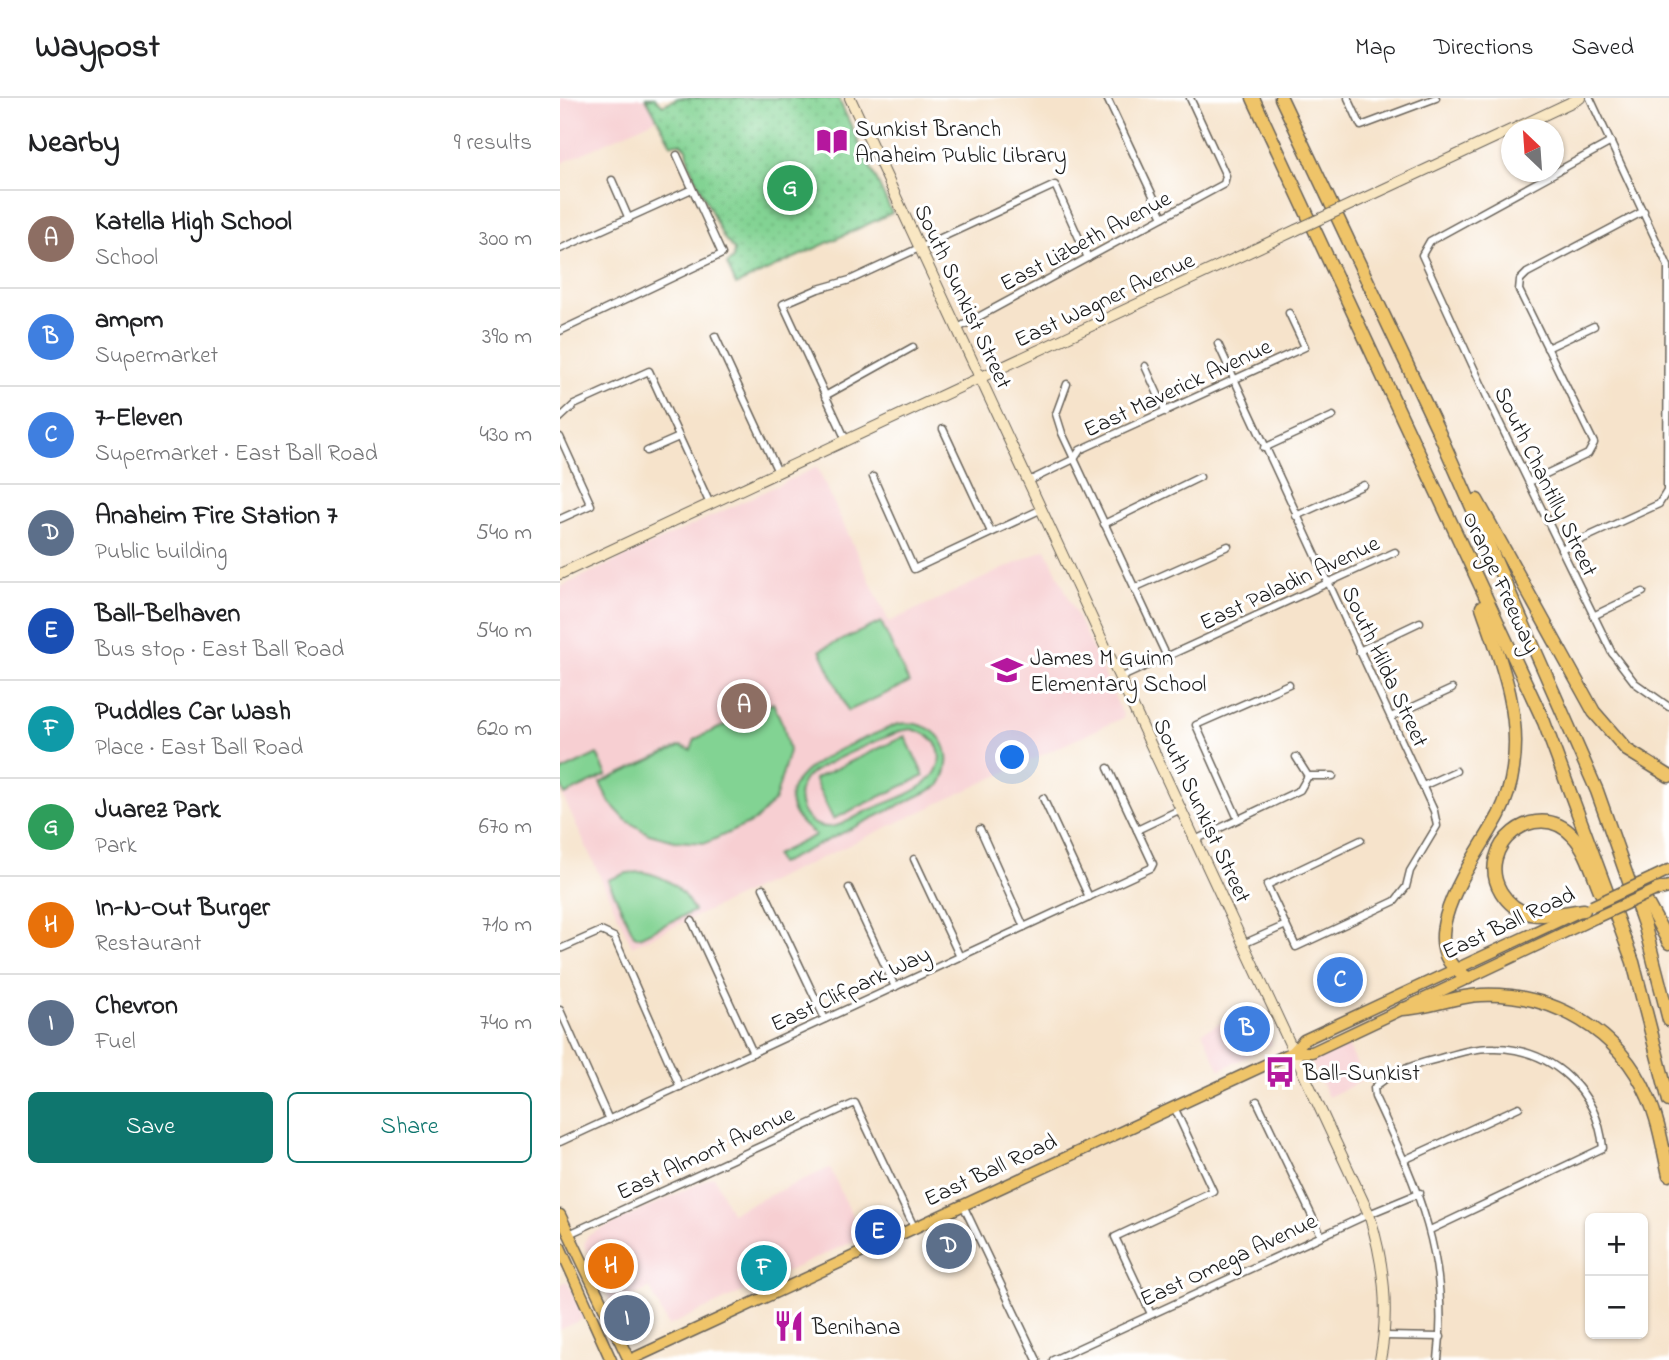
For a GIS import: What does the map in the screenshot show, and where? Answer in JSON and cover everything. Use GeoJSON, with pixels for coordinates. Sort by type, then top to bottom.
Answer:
{"type":"FeatureCollection","features":[{"type":"Feature","properties":{"kind":"highway","name":"Orange Freeway"},"geometry":{"type":"LineString","coordinates":[[1253,98],[1544,722],[1633,962],[1669,1101]]}},
{"type":"Feature","properties":{"kind":"highway","name":"Orange Freeway"},"geometry":{"type":"LineString","coordinates":[[1281,98],[1437,428],[1597,791],[1645,927],[1669,1020]]}},
{"type":"Feature","properties":{"kind":"highway"},"geometry":{"type":"LineString","coordinates":[[1437,428],[1594,712],[1626,750],[1669,776]]}},
{"type":"Feature","properties":{"kind":"highway"},"geometry":{"type":"LineString","coordinates":[[1464,554],[1508,685],[1515,748],[1513,769],[1500,812],[1444,918],[1442,944],[1454,970],[1468,978]]}},
{"type":"Feature","properties":{"kind":"highway"},"geometry":{"type":"LineString","coordinates":[[1597,791],[1647,906],[1669,943]]}},
{"type":"Feature","properties":{"kind":"highway"},"geometry":{"type":"LineString","coordinates":[[1588,908],[1532,914],[1513,907],[1499,889],[1493,871],[1496,854],[1507,835],[1523,825],[1542,822],[1571,833],[1579,844],[1633,962]]}},
{"type":"Feature","properties":{"kind":"highway"},"geometry":{"type":"LineString","coordinates":[[1403,1009],[1419,1009],[1470,996],[1508,995],[1556,1005],[1574,1014],[1608,1040],[1636,1072],[1651,1106],[1669,1175]]}},
{"type":"Feature","properties":{"kind":"main road","name":"East Ball Road"},"geometry":{"type":"LineString","coordinates":[[1293,1052],[1312,1052],[1595,918],[1661,885],[1669,870]]}},
{"type":"Feature","properties":{"kind":"main road","name":"East Ball Road"},"geometry":{"type":"LineString","coordinates":[[630,1360],[1293,1052],[1304,1040],[1588,908],[1661,885]]}},
{"type":"Feature","properties":{"kind":"main road"},"geometry":{"type":"LineString","coordinates":[[560,1215],[630,1360]]}},
{"type":"Feature","properties":{"kind":"main road"},"geometry":{"type":"LineString","coordinates":[[560,1247],[611,1360]]}},
{"type":"Feature","properties":{"kind":"street","name":"South Sunkist Street"},"geometry":{"type":"LineString","coordinates":[[850,98],[1369,1213],[1386,1295],[1385,1336],[1380,1360]]}},
{"type":"Feature","properties":{"kind":"street"},"geometry":{"type":"LineString","coordinates":[[1107,98],[1163,217]]}},
{"type":"Feature","properties":{"kind":"street","name":"East Lizbeth Avenue"},"geometry":{"type":"LineString","coordinates":[[958,328],[1227,180],[1190,98]]}},
{"type":"Feature","properties":{"kind":"street"},"geometry":{"type":"LineString","coordinates":[[1348,98],[1361,125],[1433,99]]}},
{"type":"Feature","properties":{"kind":"street","name":"East Wagner Avenue"},"geometry":{"type":"LineString","coordinates":[[1535,119],[1580,98]]}},
{"type":"Feature","properties":{"kind":"street"},"geometry":{"type":"LineString","coordinates":[[1561,549],[1655,505],[1664,500],[1667,491],[1669,276],[1665,256],[1590,98]]}},
{"type":"Feature","properties":{"kind":"street","name":"East Wagner Avenue"},"geometry":{"type":"LineString","coordinates":[[560,574],[1501,135]]}},
{"type":"Feature","properties":{"kind":"street","name":"South Chantilly Street"},"geometry":{"type":"LineString","coordinates":[[1611,142],[1430,241],[1422,249],[1423,260],[1593,616],[1628,676],[1649,695],[1669,707]]}},
{"type":"Feature","properties":{"kind":"street"},"geometry":{"type":"LineString","coordinates":[[560,331],[722,254],[677,155]]}},
{"type":"Feature","properties":{"kind":"street"},"geometry":{"type":"LineString","coordinates":[[611,180],[629,219]]}},
{"type":"Feature","properties":{"kind":"street"},"geometry":{"type":"LineString","coordinates":[[846,440],[783,304],[818,289],[850,280],[1055,185],[1088,258]]}},
{"type":"Feature","properties":{"kind":"street"},"geometry":{"type":"LineString","coordinates":[[560,239],[562,249],[692,189]]}},
{"type":"Feature","properties":{"kind":"street"},"geometry":{"type":"LineString","coordinates":[[1529,482],[1594,448],[1593,440],[1519,289],[1519,283],[1527,273],[1644,211]]}},
{"type":"Feature","properties":{"kind":"street","name":"East Maverick Avenue"},"geometry":{"type":"LineString","coordinates":[[1029,481],[1074,459],[1080,450],[1305,346],[1289,313]]}},
{"type":"Feature","properties":{"kind":"street"},"geometry":{"type":"LineString","coordinates":[[1547,348],[1594,326]]}},
{"type":"Feature","properties":{"kind":"street"},"geometry":{"type":"LineString","coordinates":[[715,336],[778,472]]}},
{"type":"Feature","properties":{"kind":"street","name":"South Hilda Street"},"geometry":{"type":"LineString","coordinates":[[1218,344],[1423,786],[1434,811],[1437,827],[1395,901],[1296,947],[1286,925]]}},
{"type":"Feature","properties":{"kind":"street"},"geometry":{"type":"LineString","coordinates":[[825,396],[913,347]]}},
{"type":"Feature","properties":{"kind":"street"},"geometry":{"type":"LineString","coordinates":[[1145,366],[1166,412]]}},
{"type":"Feature","properties":{"kind":"street"},"geometry":{"type":"LineString","coordinates":[[560,418],[574,405],[649,371],[710,504]]}},
{"type":"Feature","properties":{"kind":"street"},"geometry":{"type":"LineString","coordinates":[[1067,384],[1056,414],[1074,459],[1167,657]]}},
{"type":"Feature","properties":{"kind":"street"},"geometry":{"type":"LineString","coordinates":[[1264,448],[1333,416]]}},
{"type":"Feature","properties":{"kind":"street"},"geometry":{"type":"LineString","coordinates":[[943,429],[991,532]]}},
{"type":"Feature","properties":{"kind":"street"},"geometry":{"type":"LineString","coordinates":[[560,437],[591,505],[560,519]]}},
{"type":"Feature","properties":{"kind":"street"},"geometry":{"type":"LineString","coordinates":[[647,451],[679,437]]}},
{"type":"Feature","properties":{"kind":"street"},"geometry":{"type":"LineString","coordinates":[[873,477],[914,569],[1042,509]]}},
{"type":"Feature","properties":{"kind":"street"},"geometry":{"type":"LineString","coordinates":[[1104,524],[1200,477]]}},
{"type":"Feature","properties":{"kind":"street"},"geometry":{"type":"LineString","coordinates":[[1296,516],[1364,485]]}},
{"type":"Feature","properties":{"kind":"street"},"geometry":{"type":"LineString","coordinates":[[1134,588],[1228,547]]}},
{"type":"Feature","properties":{"kind":"street","name":"East Paladin Avenue"},"geometry":{"type":"LineString","coordinates":[[1120,678],[1395,552]]}},
{"type":"Feature","properties":{"kind":"street"},"geometry":{"type":"LineString","coordinates":[[1593,616],[1643,592]]}},
{"type":"Feature","properties":{"kind":"street"},"geometry":{"type":"LineString","coordinates":[[1359,651],[1420,622]]}},
{"type":"Feature","properties":{"kind":"street"},"geometry":{"type":"LineString","coordinates":[[1238,819],[1196,725],[1289,684]]}},
{"type":"Feature","properties":{"kind":"street"},"geometry":{"type":"LineString","coordinates":[[1391,717],[1452,689]]}},
{"type":"Feature","properties":{"kind":"street"},"geometry":{"type":"LineString","coordinates":[[1296,757],[1308,776]]}},
{"type":"Feature","properties":{"kind":"street"},"geometry":{"type":"LineString","coordinates":[[1108,768],[1137,830],[1181,809]]}},
{"type":"Feature","properties":{"kind":"street"},"geometry":{"type":"LineString","coordinates":[[1423,786],[1456,771]]}},
{"type":"Feature","properties":{"kind":"street"},"geometry":{"type":"LineString","coordinates":[[1195,840],[1300,790],[1308,776]]}},
{"type":"Feature","properties":{"kind":"street"},"geometry":{"type":"LineString","coordinates":[[1308,776],[1333,776]]}},
{"type":"Feature","properties":{"kind":"street"},"geometry":{"type":"LineString","coordinates":[[1043,798],[1089,897]]}},
{"type":"Feature","properties":{"kind":"street"},"geometry":{"type":"LineString","coordinates":[[980,829],[1024,927]]}},
{"type":"Feature","properties":{"kind":"street","name":"East Clifpark Way"},"geometry":{"type":"LineString","coordinates":[[560,1142],[1151,868],[1153,864],[1137,830]]}},
{"type":"Feature","properties":{"kind":"street"},"geometry":{"type":"LineString","coordinates":[[1244,944],[1286,925],[1267,885],[1361,840]]}},
{"type":"Feature","properties":{"kind":"street"},"geometry":{"type":"LineString","coordinates":[[914,859],[960,957]]}},
{"type":"Feature","properties":{"kind":"street"},"geometry":{"type":"LineString","coordinates":[[763,888],[825,1019]]}},
{"type":"Feature","properties":{"kind":"street"},"geometry":{"type":"LineString","coordinates":[[849,888],[895,987]]}},
{"type":"Feature","properties":{"kind":"street"},"geometry":{"type":"LineString","coordinates":[[692,921],[753,1053]]}},
{"type":"Feature","properties":{"kind":"street"},"geometry":{"type":"LineString","coordinates":[[560,950],[601,931],[614,937],[680,1087]]}},
{"type":"Feature","properties":{"kind":"street"},"geometry":{"type":"LineString","coordinates":[[560,1010],[609,1120]]}},
{"type":"Feature","properties":{"kind":"street"},"geometry":{"type":"LineString","coordinates":[[1430,1230],[1603,1148],[1602,1131],[1583,1091],[1548,1062],[1525,1052],[1494,1048],[1423,1062],[1374,1088],[1375,1097],[1420,1194],[1430,1230],[1440,1294],[1441,1337],[1438,1360]]}},
{"type":"Feature","properties":{"kind":"street"},"geometry":{"type":"LineString","coordinates":[[1257,1101],[1321,1235]]}},
{"type":"Feature","properties":{"kind":"street","name":"East Almont Avenue"},"geometry":{"type":"LineString","coordinates":[[569,1234],[855,1103],[914,1227]]}},
{"type":"Feature","properties":{"kind":"street"},"geometry":{"type":"LineString","coordinates":[[1151,1314],[1115,1237],[1213,1191],[1174,1107]]}},
{"type":"Feature","properties":{"kind":"street"},"geometry":{"type":"LineString","coordinates":[[1404,1160],[1519,1107]]}},
{"type":"Feature","properties":{"kind":"street","name":"East Omega Avenue"},"geometry":{"type":"LineString","coordinates":[[1053,1360],[1369,1213],[1420,1194]]}},
{"type":"Feature","properties":{"kind":"street"},"geometry":{"type":"LineString","coordinates":[[963,1205],[1037,1360]]}},
{"type":"Feature","properties":{"kind":"street"},"geometry":{"type":"LineString","coordinates":[[1385,1336],[1441,1337]]}},
{"type":"Feature","properties":{"kind":"shaded area"},"geometry":{"type":"Polygon","coordinates":[[[560,98],[646,98],[656,119],[560,164],[560,98]]]}},
{"type":"Feature","properties":{"kind":"shaded area"},"geometry":{"type":"Polygon","coordinates":[[[817,467],[889,622],[1046,549],[1124,717],[632,946],[560,790],[560,587],[817,467]]]}},
{"type":"Feature","properties":{"kind":"shaded area"},"geometry":{"type":"Polygon","coordinates":[[[1258,1005],[1272,1044],[1220,1070],[1202,1032],[1258,1005]]]}},
{"type":"Feature","properties":{"kind":"shaded area"},"geometry":{"type":"Polygon","coordinates":[[[1347,1043],[1364,1080],[1328,1097],[1312,1064],[1314,1059],[1347,1043]]]}},
{"type":"Feature","properties":{"kind":"shaded area"},"geometry":{"type":"Polygon","coordinates":[[[827,1169],[831,1170],[862,1237],[668,1326],[650,1288],[613,1306],[584,1245],[587,1236],[714,1176],[731,1213],[827,1169]]]}},
{"type":"Feature","properties":{"kind":"shaded area"},"geometry":{"type":"Polygon","coordinates":[[[567,1281],[584,1318],[560,1330],[560,1284],[567,1281]]]}},
{"type":"Feature","properties":{"kind":"green space"},"geometry":{"type":"Polygon","coordinates":[[[646,98],[655,98],[663,105],[678,98],[838,98],[892,213],[736,285],[727,264],[733,259],[734,250],[723,237],[689,164],[687,148],[680,143],[671,144],[646,98]]]}},
{"type":"Feature","properties":{"kind":"green space"},"geometry":{"type":"Polygon","coordinates":[[[881,622],[909,683],[848,711],[820,650],[881,622]]]}},
{"type":"Feature","properties":{"kind":"green space"},"geometry":{"type":"Polygon","coordinates":[[[773,703],[784,727],[789,751],[775,800],[755,821],[706,843],[675,841],[649,834],[626,820],[610,803],[600,783],[681,746],[691,750],[695,739],[773,703]]]}},
{"type":"Feature","properties":{"kind":"green space"},"geometry":{"type":"Polygon","coordinates":[[[898,724],[924,726],[941,740],[947,761],[939,786],[779,864],[775,855],[816,835],[795,815],[790,797],[797,780],[834,753],[898,724]],[[911,729],[900,731],[811,773],[805,779],[799,795],[806,817],[819,826],[837,825],[902,797],[926,783],[939,763],[939,751],[932,739],[911,729]]]}},
{"type":"Feature","properties":{"kind":"green space"},"geometry":{"type":"Polygon","coordinates":[[[905,736],[924,776],[833,819],[814,779],[905,736]]]}},
{"type":"Feature","properties":{"kind":"green space"},"geometry":{"type":"Polygon","coordinates":[[[597,754],[607,775],[565,795],[560,784],[560,772],[597,754]]]}},
{"type":"Feature","properties":{"kind":"green space"},"geometry":{"type":"Polygon","coordinates":[[[643,872],[660,877],[673,885],[694,911],[639,937],[634,935],[608,880],[627,873],[643,872]]]}},
{"type":"Feature","properties":{"kind":"place","name":"Sunkist Branch Anaheim Public Library"},"geometry":{"type":"Point","coordinates":[832,141]}},
{"type":"Feature","properties":{"kind":"place","name":"Juarez Park"},"geometry":{"type":"Point","coordinates":[790,188]}},
{"type":"Feature","properties":{"kind":"place","name":"James M Guinn Elementary School"},"geometry":{"type":"Point","coordinates":[1007,670]}},
{"type":"Feature","properties":{"kind":"place","name":"Katella High School"},"geometry":{"type":"Point","coordinates":[744,706]}},
{"type":"Feature","properties":{"kind":"place","name":"7-Eleven"},"geometry":{"type":"Point","coordinates":[1340,980]}},
{"type":"Feature","properties":{"kind":"place","name":"ampm"},"geometry":{"type":"Point","coordinates":[1247,1029]}},
{"type":"Feature","properties":{"kind":"place","name":"Ball-Sunkist"},"geometry":{"type":"Point","coordinates":[1280,1072]}},
{"type":"Feature","properties":{"kind":"place","name":"Ball-Belhaven"},"geometry":{"type":"Point","coordinates":[878,1232]}},
{"type":"Feature","properties":{"kind":"place","name":"Anaheim Fire Station 7"},"geometry":{"type":"Point","coordinates":[949,1246]}},
{"type":"Feature","properties":{"kind":"place","name":"In-N-Out Burger"},"geometry":{"type":"Point","coordinates":[611,1266]}},
{"type":"Feature","properties":{"kind":"place","name":"Puddles Car Wash"},"geometry":{"type":"Point","coordinates":[764,1268]}},
{"type":"Feature","properties":{"kind":"place","name":"Chevron"},"geometry":{"type":"Point","coordinates":[627,1318]}},
{"type":"Feature","properties":{"kind":"place","name":"Benihana"},"geometry":{"type":"Point","coordinates":[789,1326]}}]}
